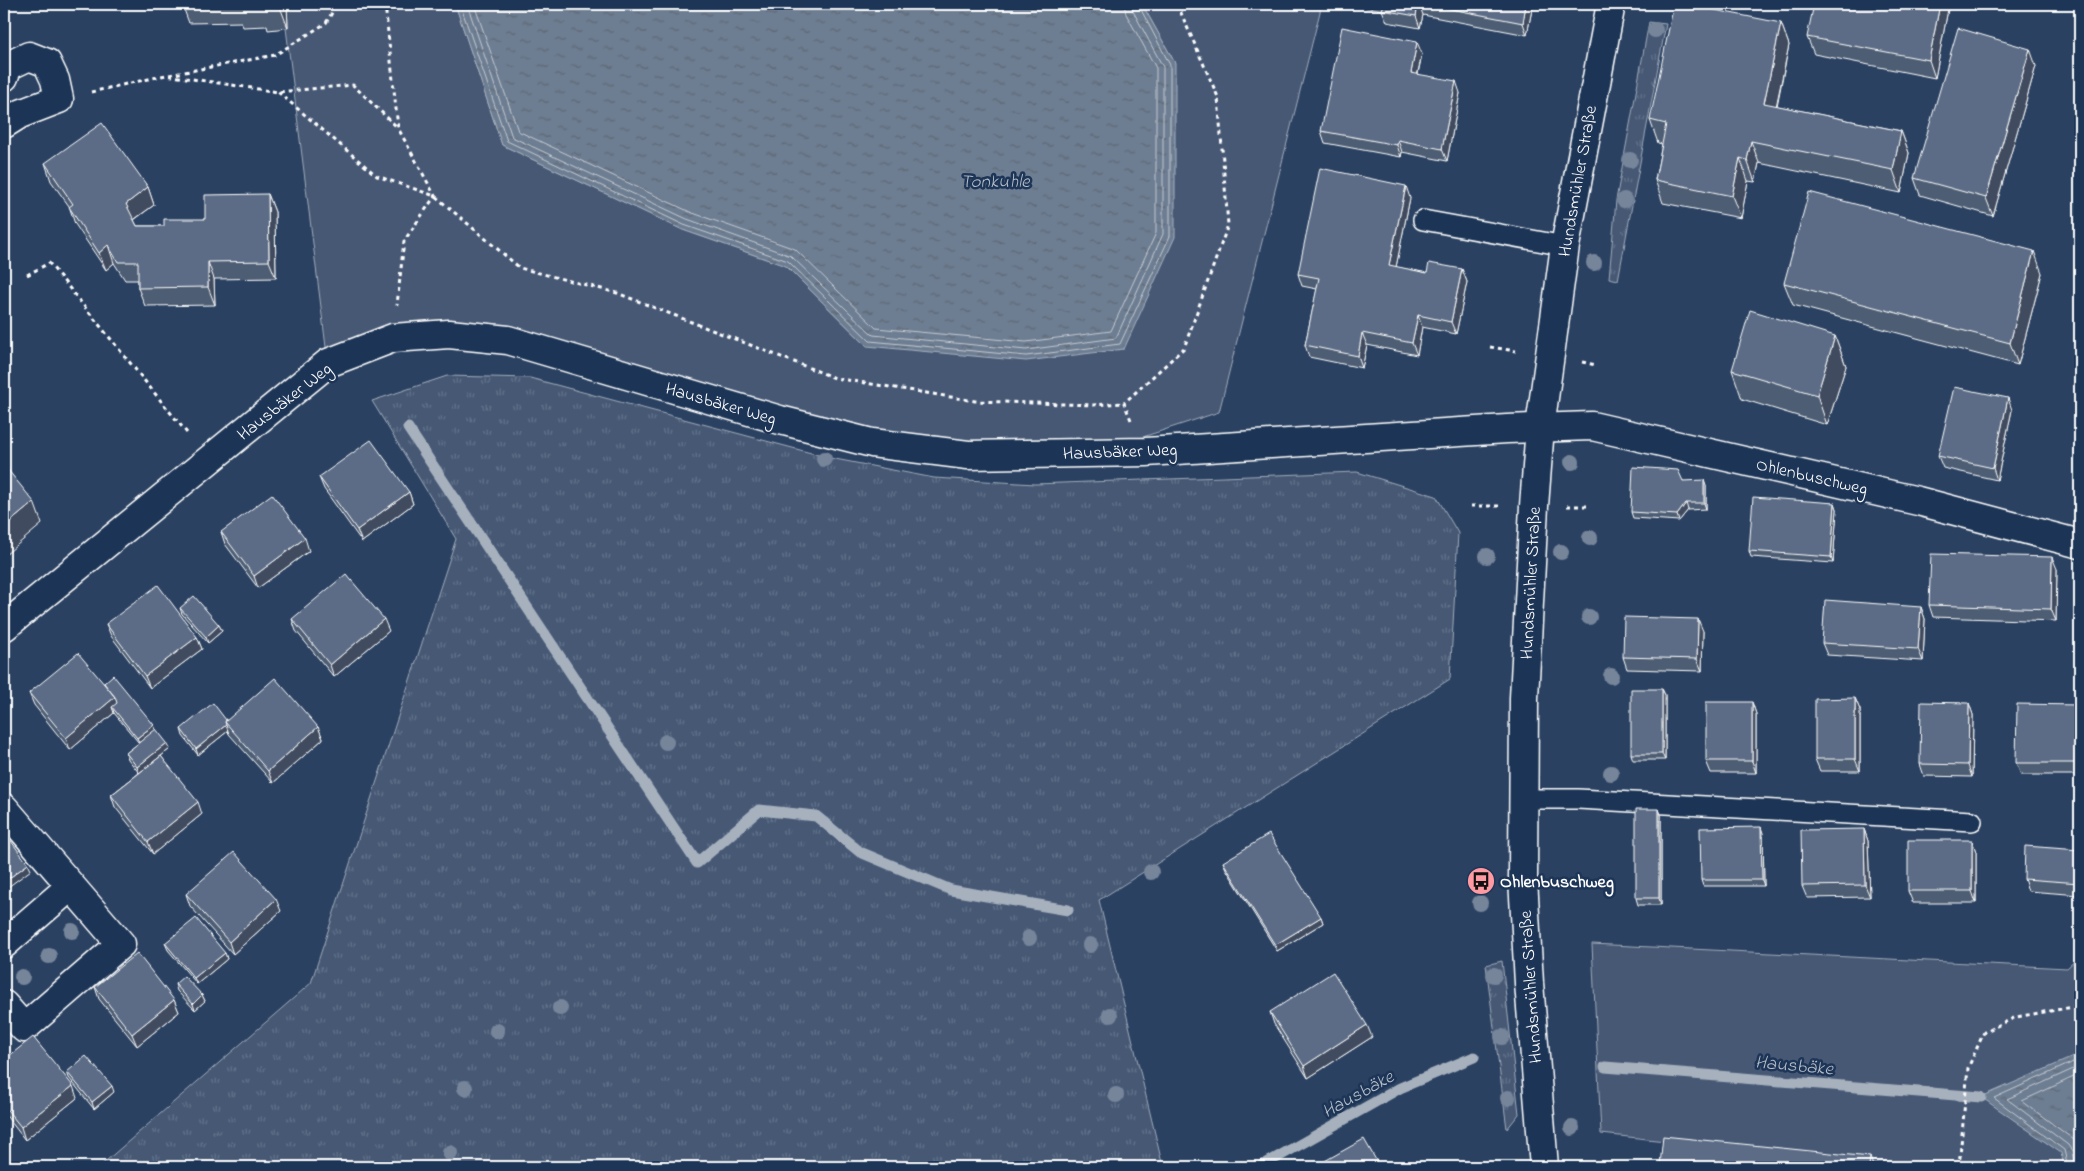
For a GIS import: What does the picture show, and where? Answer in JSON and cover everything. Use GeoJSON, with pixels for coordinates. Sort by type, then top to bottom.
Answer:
{"type":"FeatureCollection","features":[{"type":"Feature","properties":{"kind":"street","name":"Hundsmühler Straße"},"geometry":{"type":"LineString","coordinates":[[1544,1167],[1523,879],[1524,698],[1540,427],[1565,246],[1611,4]]}},
{"type":"Feature","properties":{"kind":"street"},"geometry":{"type":"LineString","coordinates":[[4,77],[8,66],[29,56],[47,63],[55,80],[59,99],[12,119],[4,88]]}},
{"type":"Feature","properties":{"kind":"street","name":"Hausbäker Weg"},"geometry":{"type":"LineString","coordinates":[[4,627],[328,363],[393,338],[449,334],[508,340],[780,420],[872,443],[968,455],[1146,452],[1540,427]]}},
{"type":"Feature","properties":{"kind":"street","name":"Ohlenbuschweg"},"geometry":{"type":"LineString","coordinates":[[1540,427],[1602,427],[1918,501],[2080,544]]}},
{"type":"Feature","properties":{"kind":"street"},"geometry":{"type":"LineString","coordinates":[[4,808],[121,944],[24,1028],[4,1005]]}},
{"type":"Feature","properties":{"kind":"street"},"geometry":{"type":"LineString","coordinates":[[4,944],[71,886]]}},
{"type":"Feature","properties":{"kind":"lane"},"geometry":{"type":"LineString","coordinates":[[1423,220],[1565,246]]}},
{"type":"Feature","properties":{"kind":"lane"},"geometry":{"type":"LineString","coordinates":[[1524,799],[1578,799],[1972,821]]}},
{"type":"Feature","properties":{"kind":"path"},"geometry":{"type":"LineString","coordinates":[[59,99],[166,75],[275,55],[326,23],[337,4]]}},
{"type":"Feature","properties":{"kind":"path"},"geometry":{"type":"LineString","coordinates":[[385,4],[398,128]]}},
{"type":"Feature","properties":{"kind":"path"},"geometry":{"type":"LineString","coordinates":[[166,75],[278,92],[353,85],[398,128],[435,196],[520,268],[617,293],[835,378],[975,401],[1093,405],[1124,403],[1184,348],[1228,225],[1218,97],[1177,4]]}},
{"type":"Feature","properties":{"kind":"path"},"geometry":{"type":"LineString","coordinates":[[278,92],[376,176],[435,196]]}},
{"type":"Feature","properties":{"kind":"path"},"geometry":{"type":"LineString","coordinates":[[393,338],[404,240],[435,196]]}},
{"type":"Feature","properties":{"kind":"path"},"geometry":{"type":"LineString","coordinates":[[27,275],[49,263],[209,460]]}},
{"type":"Feature","properties":{"kind":"path"},"geometry":{"type":"LineString","coordinates":[[1124,403],[1146,452]]}},
{"type":"Feature","properties":{"kind":"path"},"geometry":{"type":"LineString","coordinates":[[1959,1167],[1968,1068],[1984,1032],[2016,1017],[2073,1007],[2080,1004]]}},
{"type":"Feature","properties":{"kind":"green space"},"geometry":{"type":"Polygon","coordinates":[[[283,4],[455,4],[502,145],[683,230],[786,266],[867,346],[1175,63],[1142,4],[1322,4],[1219,412],[1097,452],[968,455],[449,334],[328,363],[283,4]]]}},
{"type":"Feature","properties":{"kind":"green space"},"geometry":{"type":"Polygon","coordinates":[[[1649,22],[1666,24],[1618,280],[1609,278],[1616,200],[1649,22]]]}},
{"type":"Feature","properties":{"kind":"green space"},"geometry":{"type":"Polygon","coordinates":[[[447,376],[530,378],[830,458],[934,478],[1035,484],[1357,472],[1436,496],[1458,533],[1450,679],[1099,900],[1163,1167],[99,1167],[311,983],[456,539],[372,401],[447,376]]]}},
{"type":"Feature","properties":{"kind":"green space"},"geometry":{"type":"Polygon","coordinates":[[[1592,944],[2067,968],[2080,956],[2080,1167],[1887,1167],[1886,1165],[1601,1134],[1592,944]]]}},
{"type":"Feature","properties":{"kind":"green space"},"geometry":{"type":"Polygon","coordinates":[[[1502,961],[1519,1114],[1507,1129],[1486,965],[1502,961]]]}},
{"type":"Feature","properties":{"kind":"water","name":"Tonkuhle"},"geometry":{"type":"Polygon","coordinates":[[[455,4],[1142,4],[1175,63],[1175,237],[1124,349],[1026,361],[867,346],[786,266],[683,230],[502,145],[455,4]]]}},
{"type":"Feature","properties":{"kind":"water"},"geometry":{"type":"Polygon","coordinates":[[[2080,1054],[2080,1167],[2064,1167],[2061,1153],[1981,1097],[2080,1054]]]}},
{"type":"Feature","properties":{"kind":"building"},"geometry":{"type":"Polygon","coordinates":[[[1384,4],[1418,4],[1416,16],[1382,10],[1384,4]]]}},
{"type":"Feature","properties":{"kind":"building"},"geometry":{"type":"Polygon","coordinates":[[[1425,4],[1526,4],[1523,23],[1425,4]]]}},
{"type":"Feature","properties":{"kind":"building"},"geometry":{"type":"Polygon","coordinates":[[[1674,4],[1684,4],[1781,23],[1764,103],[1901,131],[1893,170],[1751,141],[1747,160],[1740,158],[1732,196],[1655,180],[1666,124],[1650,120],[1674,4]]]}},
{"type":"Feature","properties":{"kind":"building"},"geometry":{"type":"Polygon","coordinates":[[[1814,4],[1940,4],[1929,60],[1807,37],[1814,4]]]}},
{"type":"Feature","properties":{"kind":"building"},"geometry":{"type":"Polygon","coordinates":[[[1342,27],[1417,42],[1411,73],[1456,81],[1442,149],[1398,140],[1397,145],[1321,131],[1342,27]]]}},
{"type":"Feature","properties":{"kind":"building"},"geometry":{"type":"Polygon","coordinates":[[[1958,28],[2030,49],[1986,198],[1914,178],[1958,28]]]}},
{"type":"Feature","properties":{"kind":"building"},"geometry":{"type":"Polygon","coordinates":[[[102,123],[148,187],[126,204],[137,226],[164,226],[164,219],[205,219],[205,195],[268,194],[269,261],[208,262],[208,287],[138,288],[138,262],[118,262],[108,245],[99,253],[69,207],[73,204],[45,163],[102,123]]]}},
{"type":"Feature","properties":{"kind":"building"},"geometry":{"type":"Polygon","coordinates":[[[1320,168],[1406,186],[1389,265],[1427,273],[1429,263],[1462,269],[1451,322],[1418,315],[1412,343],[1362,333],[1358,356],[1305,345],[1319,278],[1298,274],[1320,168]]]}},
{"type":"Feature","properties":{"kind":"building"},"geometry":{"type":"Polygon","coordinates":[[[1809,192],[2034,251],[2010,343],[1784,283],[1809,192]]]}},
{"type":"Feature","properties":{"kind":"building"},"geometry":{"type":"Polygon","coordinates":[[[1750,310],[1835,336],[1817,395],[1732,370],[1750,310]]]}},
{"type":"Feature","properties":{"kind":"building"},"geometry":{"type":"Polygon","coordinates":[[[1954,387],[2008,398],[1993,468],[1938,456],[1954,387]]]}},
{"type":"Feature","properties":{"kind":"building"},"geometry":{"type":"Polygon","coordinates":[[[371,440],[409,492],[357,530],[319,477],[371,440]]]}},
{"type":"Feature","properties":{"kind":"building"},"geometry":{"type":"Polygon","coordinates":[[[4,465],[34,502],[4,527],[4,465]]]}},
{"type":"Feature","properties":{"kind":"building"},"geometry":{"type":"Polygon","coordinates":[[[1633,467],[1678,470],[1683,481],[1704,480],[1704,503],[1686,503],[1677,515],[1631,512],[1633,467]]]}},
{"type":"Feature","properties":{"kind":"building"},"geometry":{"type":"Polygon","coordinates":[[[272,494],[305,538],[254,576],[221,532],[272,494]]]}},
{"type":"Feature","properties":{"kind":"building"},"geometry":{"type":"Polygon","coordinates":[[[1753,497],[1835,503],[1831,557],[1749,551],[1753,497]]]}},
{"type":"Feature","properties":{"kind":"building"},"geometry":{"type":"Polygon","coordinates":[[[1931,554],[2052,557],[2051,609],[1929,605],[1931,554]]]}},
{"type":"Feature","properties":{"kind":"building"},"geometry":{"type":"Polygon","coordinates":[[[346,574],[384,619],[330,665],[292,619],[346,574]]]}},
{"type":"Feature","properties":{"kind":"building"},"geometry":{"type":"Polygon","coordinates":[[[158,585],[197,637],[145,676],[106,624],[158,585]]]}},
{"type":"Feature","properties":{"kind":"building"},"geometry":{"type":"Polygon","coordinates":[[[194,596],[219,625],[206,637],[180,608],[194,596]]]}},
{"type":"Feature","properties":{"kind":"building"},"geometry":{"type":"Polygon","coordinates":[[[1825,600],[1921,607],[1918,649],[1822,643],[1825,600]]]}},
{"type":"Feature","properties":{"kind":"building"},"geometry":{"type":"Polygon","coordinates":[[[1624,617],[1698,619],[1697,659],[1623,657],[1624,617]]]}},
{"type":"Feature","properties":{"kind":"building"},"geometry":{"type":"Polygon","coordinates":[[[78,653],[115,697],[66,738],[29,693],[78,653]]]}},
{"type":"Feature","properties":{"kind":"building"},"geometry":{"type":"Polygon","coordinates":[[[113,675],[154,725],[137,738],[112,707],[117,703],[115,697],[104,683],[113,675]]]}},
{"type":"Feature","properties":{"kind":"building"},"geometry":{"type":"Polygon","coordinates":[[[275,678],[318,727],[268,771],[225,722],[275,678]]]}},
{"type":"Feature","properties":{"kind":"building"},"geometry":{"type":"Polygon","coordinates":[[[1631,689],[1662,689],[1662,754],[1631,754],[1631,689]]]}},
{"type":"Feature","properties":{"kind":"building"},"geometry":{"type":"Polygon","coordinates":[[[1855,698],[1855,759],[1815,759],[1815,699],[1855,698]]]}},
{"type":"Feature","properties":{"kind":"building"},"geometry":{"type":"Polygon","coordinates":[[[1706,702],[1752,702],[1752,761],[1706,761],[1706,702]]]}},
{"type":"Feature","properties":{"kind":"building"},"geometry":{"type":"Polygon","coordinates":[[[1921,702],[1969,703],[1968,765],[1920,764],[1921,702]]]}},
{"type":"Feature","properties":{"kind":"building"},"geometry":{"type":"Polygon","coordinates":[[[213,703],[226,720],[226,725],[196,749],[181,729],[213,703]]]}},
{"type":"Feature","properties":{"kind":"building"},"geometry":{"type":"Polygon","coordinates":[[[2017,704],[2079,705],[2079,763],[2016,763],[2017,704]]]}},
{"type":"Feature","properties":{"kind":"building"},"geometry":{"type":"Polygon","coordinates":[[[156,729],[167,743],[137,767],[126,753],[156,729]]]}},
{"type":"Feature","properties":{"kind":"building"},"geometry":{"type":"Polygon","coordinates":[[[161,756],[198,802],[148,842],[111,795],[161,756]]]}},
{"type":"Feature","properties":{"kind":"building"},"geometry":{"type":"Polygon","coordinates":[[[1636,809],[1659,809],[1659,898],[1636,898],[1636,809]]]}},
{"type":"Feature","properties":{"kind":"building"},"geometry":{"type":"Polygon","coordinates":[[[1761,827],[1762,880],[1701,880],[1700,828],[1761,827]]]}},
{"type":"Feature","properties":{"kind":"building"},"geometry":{"type":"Polygon","coordinates":[[[1864,829],[1865,885],[1802,886],[1801,830],[1864,829]]]}},
{"type":"Feature","properties":{"kind":"building"},"geometry":{"type":"Polygon","coordinates":[[[1269,834],[1321,917],[1275,945],[1223,862],[1269,834]]]}},
{"type":"Feature","properties":{"kind":"building"},"geometry":{"type":"Polygon","coordinates":[[[8,837],[28,864],[4,882],[4,839],[8,837]]]}},
{"type":"Feature","properties":{"kind":"building"},"geometry":{"type":"Polygon","coordinates":[[[1908,840],[1972,840],[1972,891],[1908,891],[1908,840]]]}},
{"type":"Feature","properties":{"kind":"building"},"geometry":{"type":"Polygon","coordinates":[[[2025,846],[2080,850],[2080,883],[2024,879],[2025,846]]]}},
{"type":"Feature","properties":{"kind":"building"},"geometry":{"type":"Polygon","coordinates":[[[234,852],[276,899],[229,942],[186,894],[234,852]]]}},
{"type":"Feature","properties":{"kind":"building"},"geometry":{"type":"Polygon","coordinates":[[[196,918],[225,953],[194,978],[165,943],[196,918]]]}},
{"type":"Feature","properties":{"kind":"building"},"geometry":{"type":"Polygon","coordinates":[[[137,953],[174,1000],[132,1034],[95,987],[137,953]]]}},
{"type":"Feature","properties":{"kind":"building"},"geometry":{"type":"Polygon","coordinates":[[[1333,972],[1367,1025],[1304,1066],[1270,1012],[1333,972]]]}},
{"type":"Feature","properties":{"kind":"building"},"geometry":{"type":"Polygon","coordinates":[[[184,976],[202,995],[193,1004],[175,984],[184,976]]]}},
{"type":"Feature","properties":{"kind":"building"},"geometry":{"type":"Polygon","coordinates":[[[33,1037],[73,1086],[21,1127],[4,1106],[4,1060],[33,1037]]]}},
{"type":"Feature","properties":{"kind":"building"},"geometry":{"type":"Polygon","coordinates":[[[86,1056],[112,1086],[92,1102],[67,1072],[86,1056]]]}},
{"type":"Feature","properties":{"kind":"building"},"geometry":{"type":"Polygon","coordinates":[[[1663,1136],[1870,1157],[1869,1167],[1684,1167],[1660,1165],[1663,1136]]]}},
{"type":"Feature","properties":{"kind":"building"},"geometry":{"type":"Polygon","coordinates":[[[1364,1139],[1380,1167],[1314,1167],[1364,1139]]]}},
{"type":"Feature","properties":{"kind":"waterway"},"geometry":{"type":"LineString","coordinates":[[408,428],[697,863],[759,810],[816,816],[860,852],[951,890],[1068,910]]}},
{"type":"Feature","properties":{"kind":"waterway","name":"Hausbäke"},"geometry":{"type":"LineString","coordinates":[[1260,1167],[1400,1088],[1474,1057]]}},
{"type":"Feature","properties":{"kind":"waterway","name":"Hausbäke"},"geometry":{"type":"LineString","coordinates":[[1605,1067],[1981,1097]]}},
{"type":"Feature","properties":{"kind":"place","name":"Ohlenbuschweg"},"geometry":{"type":"Point","coordinates":[1481,881]}}]}
